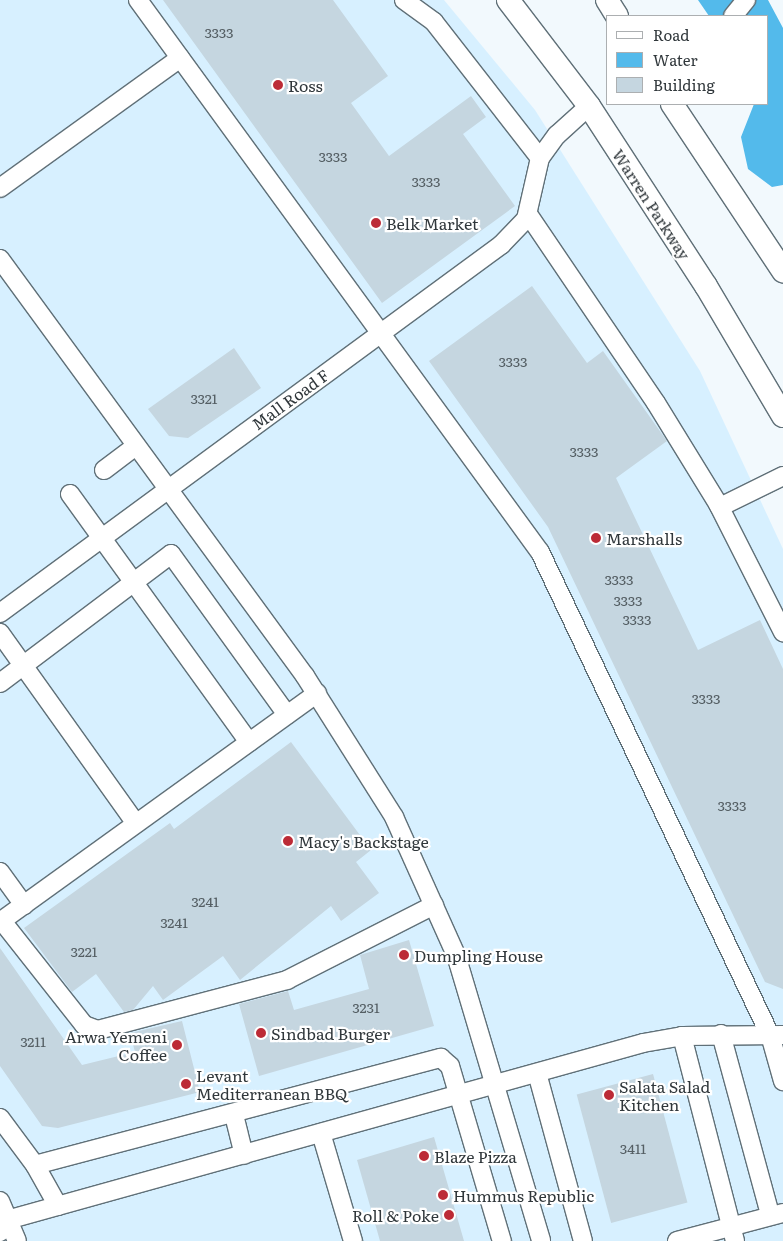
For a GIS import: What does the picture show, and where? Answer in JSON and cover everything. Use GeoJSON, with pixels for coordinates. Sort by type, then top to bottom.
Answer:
{"type":"FeatureCollection","features":[{"type":"Feature","properties":{"kind":"main road","name":"Warren Parkway"},"geometry":{"type":"LineString","coordinates":[[508,0],[598,101],[783,416]]}},
{"type":"Feature","properties":{"kind":"main road"},"geometry":{"type":"LineString","coordinates":[[607,0],[616,15]]}},
{"type":"Feature","properties":{"kind":"main road"},"geometry":{"type":"LineString","coordinates":[[673,105],[783,271]]}},
{"type":"Feature","properties":{"kind":"street"},"geometry":{"type":"LineString","coordinates":[[138,0],[378,334],[540,552],[776,1035],[783,1081]]}},
{"type":"Feature","properties":{"kind":"street"},"geometry":{"type":"LineString","coordinates":[[404,0],[434,22],[540,158],[556,135],[598,101]]}},
{"type":"Feature","properties":{"kind":"street"},"geometry":{"type":"LineString","coordinates":[[734,15],[746,0]]}},
{"type":"Feature","properties":{"kind":"street"},"geometry":{"type":"LineString","coordinates":[[0,188],[180,58]]}},
{"type":"Feature","properties":{"kind":"street","name":"Mall Road F"},"geometry":{"type":"LineString","coordinates":[[0,613],[500,245],[528,214],[540,158]]}},
{"type":"Feature","properties":{"kind":"street"},"geometry":{"type":"LineString","coordinates":[[528,214],[656,403],[718,504],[783,632]]}},
{"type":"Feature","properties":{"kind":"street"},"geometry":{"type":"LineString","coordinates":[[0,260],[317,693],[394,817],[434,905],[475,1011],[541,1241]]}},
{"type":"Feature","properties":{"kind":"street"},"geometry":{"type":"LineString","coordinates":[[104,470],[136,446]]}},
{"type":"Feature","properties":{"kind":"street"},"geometry":{"type":"LineString","coordinates":[[718,504],[720,507],[783,476]]}},
{"type":"Feature","properties":{"kind":"street"},"geometry":{"type":"LineString","coordinates":[[70,494],[249,742]]}},
{"type":"Feature","properties":{"kind":"street"},"geometry":{"type":"LineString","coordinates":[[0,683],[171,554],[287,715]]}},
{"type":"Feature","properties":{"kind":"street"},"geometry":{"type":"LineString","coordinates":[[0,632],[136,824]]}},
{"type":"Feature","properties":{"kind":"street"},"geometry":{"type":"LineString","coordinates":[[317,693],[1,921],[84,1025],[98,1030],[287,980],[434,905]]}},
{"type":"Feature","properties":{"kind":"street"},"geometry":{"type":"LineString","coordinates":[[0,872],[24,905]]}},
{"type":"Feature","properties":{"kind":"street"},"geometry":{"type":"LineString","coordinates":[[2,1222],[537,1073],[682,1036],[721,1034],[776,1035]]}},
{"type":"Feature","properties":{"kind":"street"},"geometry":{"type":"LineString","coordinates":[[677,1241],[733,1234],[776,1214],[721,1034]]}},
{"type":"Feature","properties":{"kind":"street"},"geometry":{"type":"LineString","coordinates":[[682,1036],[733,1234]]}},
{"type":"Feature","properties":{"kind":"street"},"geometry":{"type":"LineString","coordinates":[[35,1165],[234,1115],[442,1058],[450,1066],[502,1241]]}},
{"type":"Feature","properties":{"kind":"street"},"geometry":{"type":"LineString","coordinates":[[537,1073],[583,1241]]}},
{"type":"Feature","properties":{"kind":"street"},"geometry":{"type":"LineString","coordinates":[[234,1115],[244,1155]]}},
{"type":"Feature","properties":{"kind":"street"},"geometry":{"type":"LineString","coordinates":[[0,1118],[35,1165],[58,1206]]}},
{"type":"Feature","properties":{"kind":"street"},"geometry":{"type":"LineString","coordinates":[[321,1133],[353,1241]]}},
{"type":"Feature","properties":{"kind":"street"},"geometry":{"type":"LineString","coordinates":[[0,1202],[2,1222],[17,1241]]}},
{"type":"Feature","properties":{"kind":"shaded area"},"geometry":{"type":"Polygon","coordinates":[[[0,0],[444,0],[535,110],[700,371],[783,549],[783,1241],[0,1241],[0,0]]]}},
{"type":"Feature","properties":{"kind":"water"},"geometry":{"type":"Polygon","coordinates":[[[698,0],[768,0],[783,28],[783,185],[772,187],[748,169],[741,137],[754,105],[768,105],[768,15],[708,15],[698,0]]]}},
{"type":"Feature","properties":{"kind":"building"},"geometry":{"type":"Polygon","coordinates":[[[163,0],[333,0],[388,76],[351,103],[389,156],[471,96],[486,117],[463,134],[515,206],[382,303],[163,0]]]}},
{"type":"Feature","properties":{"kind":"building"},"geometry":{"type":"Polygon","coordinates":[[[532,286],[587,363],[603,351],[667,441],[616,478],[698,650],[760,620],[783,669],[783,989],[765,982],[548,527],[429,361],[532,286]]]}},
{"type":"Feature","properties":{"kind":"building"},"geometry":{"type":"Polygon","coordinates":[[[234,348],[261,388],[188,438],[169,436],[148,409],[234,348]]]}},
{"type":"Feature","properties":{"kind":"building"},"geometry":{"type":"Polygon","coordinates":[[[291,742],[371,850],[356,862],[379,893],[341,921],[331,906],[240,980],[223,956],[163,1000],[153,986],[133,1010],[124,1012],[96,974],[72,992],[24,928],[170,823],[174,829],[291,742]]]}},
{"type":"Feature","properties":{"kind":"building"},"geometry":{"type":"Polygon","coordinates":[[[409,940],[434,1026],[259,1076],[239,1004],[288,991],[294,1010],[369,989],[360,955],[409,940]]]}},
{"type":"Feature","properties":{"kind":"building"},"geometry":{"type":"Polygon","coordinates":[[[0,948],[82,1065],[135,1052],[130,1033],[182,1021],[200,1092],[58,1128],[42,1126],[0,1066],[0,948]]]}},
{"type":"Feature","properties":{"kind":"building"},"geometry":{"type":"Polygon","coordinates":[[[653,1074],[687,1202],[611,1223],[577,1094],[653,1074]]]}},
{"type":"Feature","properties":{"kind":"building"},"geometry":{"type":"Polygon","coordinates":[[[434,1137],[464,1241],[380,1241],[357,1160],[434,1137]]]}},
{"type":"Feature","properties":{"kind":"place","name":"Ross"},"geometry":{"type":"Point","coordinates":[278,85]}},
{"type":"Feature","properties":{"kind":"place","name":"Belk Market"},"geometry":{"type":"Point","coordinates":[376,223]}},
{"type":"Feature","properties":{"kind":"place","name":"Marshalls"},"geometry":{"type":"Point","coordinates":[596,538]}},
{"type":"Feature","properties":{"kind":"place","name":"Macy's Backstage"},"geometry":{"type":"Point","coordinates":[288,841]}},
{"type":"Feature","properties":{"kind":"place","name":"Dumpling House"},"geometry":{"type":"Point","coordinates":[404,955]}},
{"type":"Feature","properties":{"kind":"place","name":"Sindbad Burger"},"geometry":{"type":"Point","coordinates":[261,1033]}},
{"type":"Feature","properties":{"kind":"place","name":"Arwa Yemeni Coffee"},"geometry":{"type":"Point","coordinates":[177,1045]}},
{"type":"Feature","properties":{"kind":"place","name":"Levant Mediterranean BBQ"},"geometry":{"type":"Point","coordinates":[186,1084]}},
{"type":"Feature","properties":{"kind":"place","name":"Salata Salad Kitchen"},"geometry":{"type":"Point","coordinates":[609,1095]}},
{"type":"Feature","properties":{"kind":"place","name":"Blaze Pizza"},"geometry":{"type":"Point","coordinates":[424,1156]}},
{"type":"Feature","properties":{"kind":"place","name":"Hummus Republic"},"geometry":{"type":"Point","coordinates":[443,1195]}},
{"type":"Feature","properties":{"kind":"place","name":"Roll & Poke"},"geometry":{"type":"Point","coordinates":[449,1215]}}]}
